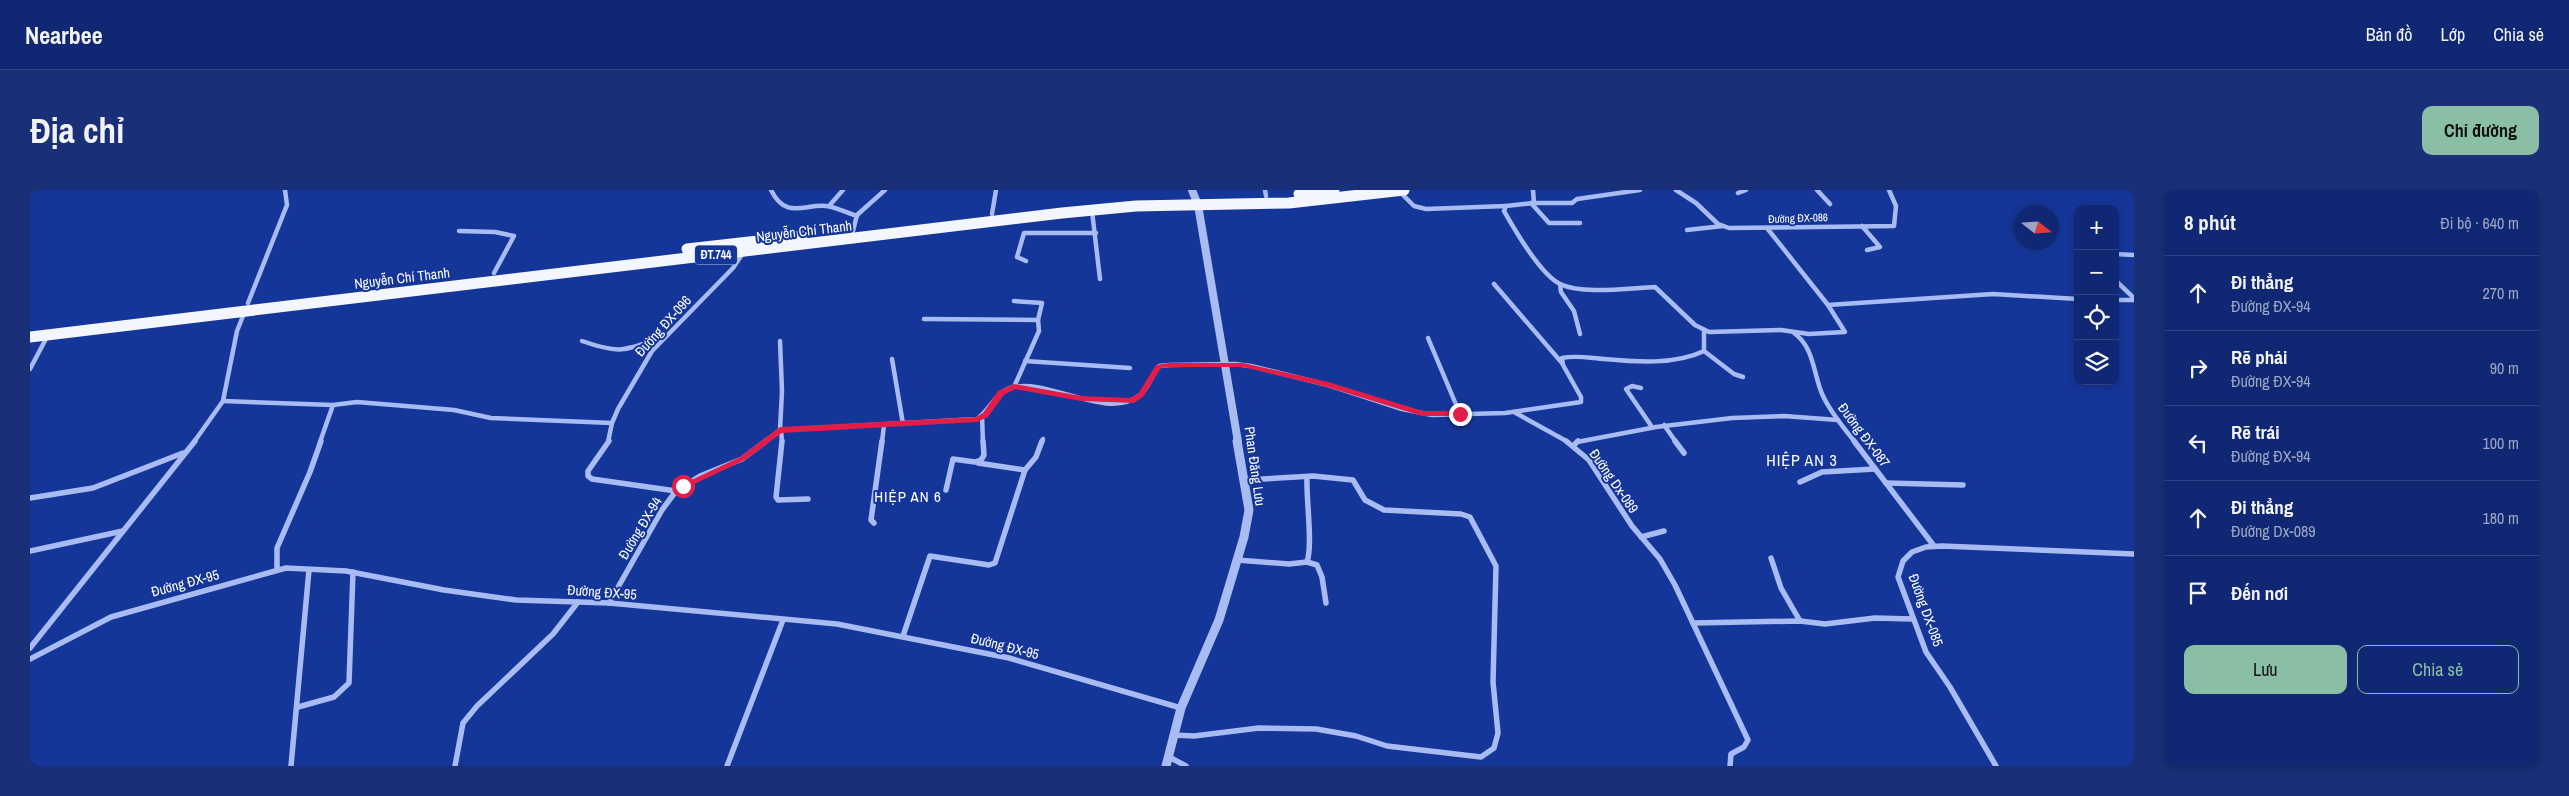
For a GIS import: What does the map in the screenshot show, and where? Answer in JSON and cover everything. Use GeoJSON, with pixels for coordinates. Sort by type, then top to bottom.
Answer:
{"type":"FeatureCollection","features":[{"type":"Feature","properties":{"kind":"main road","name":"Nguyễn Chí Thanh"},"geometry":{"type":"LineString","coordinates":[[30,337],[50,331],[1135,200],[1334,190]]}},
{"type":"Feature","properties":{"kind":"main road","name":"Nguyễn Chí Thanh"},"geometry":{"type":"LineString","coordinates":[[246,307],[494,273],[744,247],[852,230],[1136,206],[1195,198],[1289,203],[1401,190]]}},
{"type":"Feature","properties":{"kind":"main road","name":"Nguyễn Chí Thanh"},"geometry":{"type":"LineString","coordinates":[[30,330],[50,331]]}},
{"type":"Feature","properties":{"kind":"street"},"geometry":{"type":"LineString","coordinates":[[30,648],[54,615],[124,531],[223,400],[237,330],[287,205],[285,190]]}},
{"type":"Feature","properties":{"kind":"street"},"geometry":{"type":"LineString","coordinates":[[771,190],[776,200],[797,210],[829,206],[857,216]]}},
{"type":"Feature","properties":{"kind":"street"},"geometry":{"type":"LineString","coordinates":[[829,206],[842,190]]}},
{"type":"Feature","properties":{"kind":"street"},"geometry":{"type":"LineString","coordinates":[[852,230],[857,216],[885,190]]}},
{"type":"Feature","properties":{"kind":"street"},"geometry":{"type":"LineString","coordinates":[[993,218],[992,206],[996,190]]}},
{"type":"Feature","properties":{"kind":"street"},"geometry":{"type":"LineString","coordinates":[[1401,190],[1414,206],[1426,209],[1506,206],[1532,203],[1572,203],[1577,198],[1640,190]]}},
{"type":"Feature","properties":{"kind":"street"},"geometry":{"type":"LineString","coordinates":[[1533,190],[1532,203],[1549,223],[1580,223]]}},
{"type":"Feature","properties":{"kind":"street"},"geometry":{"type":"LineString","coordinates":[[1676,190],[1723,226]]}},
{"type":"Feature","properties":{"kind":"street"},"geometry":{"type":"LineString","coordinates":[[1738,193],[1746,190]]}},
{"type":"Feature","properties":{"kind":"street"},"geometry":{"type":"LineString","coordinates":[[1817,190],[1830,204]]}},
{"type":"Feature","properties":{"kind":"street","name":"Đường ĐX-086"},"geometry":{"type":"LineString","coordinates":[[1687,230],[1723,226],[1767,228],[1894,226],[1896,206],[1889,190]]}},
{"type":"Feature","properties":{"kind":"street","name":"Phan Đăng Lưu"},"geometry":{"type":"LineString","coordinates":[[1167,762],[1181,708],[1219,620],[1237,560],[1249,510],[1195,198]]}},
{"type":"Feature","properties":{"kind":"street"},"geometry":{"type":"LineString","coordinates":[[1506,206],[1504,211],[1506,216],[1521,240],[1549,275],[1560,284],[1583,289],[1655,287],[1695,325],[1704,330],[1718,333],[1781,330],[1791,332],[1845,332],[1828,305],[1767,228]]}},
{"type":"Feature","properties":{"kind":"street"},"geometry":{"type":"LineString","coordinates":[[1092,210],[1100,278]]}},
{"type":"Feature","properties":{"kind":"street"},"geometry":{"type":"LineString","coordinates":[[1862,226],[1880,247],[1879,249],[1867,250]]}},
{"type":"Feature","properties":{"kind":"street"},"geometry":{"type":"LineString","coordinates":[[459,231],[505,233],[515,237],[505,250],[494,273]]}},
{"type":"Feature","properties":{"kind":"street"},"geometry":{"type":"LineString","coordinates":[[1026,261],[1017,257],[1024,233],[1096,233]]}},
{"type":"Feature","properties":{"kind":"street","name":"Đường ĐX-096"},"geometry":{"type":"LineString","coordinates":[[676,492],[592,479],[588,476],[588,471],[609,441],[612,423],[640,369],[664,337],[733,268],[744,247]]}},
{"type":"Feature","properties":{"kind":"street"},"geometry":{"type":"LineString","coordinates":[[2119,254],[2134,255]]}},
{"type":"Feature","properties":{"kind":"street"},"geometry":{"type":"LineString","coordinates":[[1014,386],[1081,399],[1131,401],[1140,395],[1159,366],[1225,364],[1251,366],[1328,385],[1422,414],[1514,412],[1582,402],[1582,397],[1563,363],[1494,284]]}},
{"type":"Feature","properties":{"kind":"street"},"geometry":{"type":"LineString","coordinates":[[1560,284],[1561,292],[1574,311],[1580,334]]}},
{"type":"Feature","properties":{"kind":"street"},"geometry":{"type":"LineString","coordinates":[[2119,284],[2134,299]]}},
{"type":"Feature","properties":{"kind":"street"},"geometry":{"type":"LineString","coordinates":[[1828,305],[1993,294],[2074,299]]}},
{"type":"Feature","properties":{"kind":"street"},"geometry":{"type":"LineString","coordinates":[[2119,300],[2134,299]]}},
{"type":"Feature","properties":{"kind":"street"},"geometry":{"type":"LineString","coordinates":[[781,430],[946,423],[977,419],[982,416],[1001,393],[1014,386],[1039,331],[1038,320],[1042,303],[1014,301]]}},
{"type":"Feature","properties":{"kind":"street"},"geometry":{"type":"LineString","coordinates":[[924,319],[1038,320]]}},
{"type":"Feature","properties":{"kind":"street"},"geometry":{"type":"LineString","coordinates":[[1704,330],[1704,351]]}},
{"type":"Feature","properties":{"kind":"street"},"geometry":{"type":"LineString","coordinates":[[30,369],[50,331]]}},
{"type":"Feature","properties":{"kind":"street","name":"Đường ĐX-087"},"geometry":{"type":"LineString","coordinates":[[1791,332],[1801,338],[1808,347],[1821,391],[1838,420],[1934,546]]}},
{"type":"Feature","properties":{"kind":"street"},"geometry":{"type":"LineString","coordinates":[[582,341],[611,352],[626,350],[664,337]]}},
{"type":"Feature","properties":{"kind":"street"},"geometry":{"type":"LineString","coordinates":[[1428,338],[1460,414]]}},
{"type":"Feature","properties":{"kind":"street"},"geometry":{"type":"LineString","coordinates":[[780,341],[782,447],[776,497],[778,500],[808,499]]}},
{"type":"Feature","properties":{"kind":"street"},"geometry":{"type":"LineString","coordinates":[[1563,363],[1562,358],[1567,357],[1626,361],[1673,359],[1700,354],[1704,351]]}},
{"type":"Feature","properties":{"kind":"street"},"geometry":{"type":"LineString","coordinates":[[1704,351],[1734,374],[1743,377]]}},
{"type":"Feature","properties":{"kind":"street"},"geometry":{"type":"LineString","coordinates":[[892,358],[903,424]]}},
{"type":"Feature","properties":{"kind":"street"},"geometry":{"type":"LineString","coordinates":[[1025,362],[1130,368]]}},
{"type":"Feature","properties":{"kind":"street"},"geometry":{"type":"LineString","coordinates":[[1641,388],[1632,386],[1626,389],[1652,427]]}},
{"type":"Feature","properties":{"kind":"street"},"geometry":{"type":"LineString","coordinates":[[223,400],[232,403],[333,406],[357,402],[454,410],[490,418],[612,423]]}},
{"type":"Feature","properties":{"kind":"street"},"geometry":{"type":"LineString","coordinates":[[277,569],[277,548],[310,472],[333,406]]}},
{"type":"Feature","properties":{"kind":"street","name":"Đường Dx-089"},"geometry":{"type":"LineString","coordinates":[[1514,412],[1574,445],[1589,460],[1641,537],[1660,559],[1675,585],[1748,740],[1744,748],[1730,754],[1730,766]]}},
{"type":"Feature","properties":{"kind":"street"},"geometry":{"type":"LineString","coordinates":[[975,462],[981,460],[984,455],[982,416]]}},
{"type":"Feature","properties":{"kind":"street"},"geometry":{"type":"LineString","coordinates":[[1574,445],[1579,440],[1652,427],[1735,418],[1784,416],[1838,420]]}},
{"type":"Feature","properties":{"kind":"street"},"geometry":{"type":"LineString","coordinates":[[874,523],[871,520],[884,425]]}},
{"type":"Feature","properties":{"kind":"street"},"geometry":{"type":"LineString","coordinates":[[1664,425],[1684,453]]}},
{"type":"Feature","properties":{"kind":"street","name":"Đường ĐX-94"},"geometry":{"type":"LineString","coordinates":[[609,603],[662,510],[676,492],[700,476],[742,458],[781,430]]}},
{"type":"Feature","properties":{"kind":"street"},"geometry":{"type":"LineString","coordinates":[[903,636],[930,556],[988,565],[995,563],[1025,470],[1036,457],[1043,439]]}},
{"type":"Feature","properties":{"kind":"street"},"geometry":{"type":"LineString","coordinates":[[30,498],[94,488],[175,458],[187,450]]}},
{"type":"Feature","properties":{"kind":"street"},"geometry":{"type":"LineString","coordinates":[[946,490],[953,460],[1025,470]]}},
{"type":"Feature","properties":{"kind":"street"},"geometry":{"type":"LineString","coordinates":[[1800,482],[1822,472],[1875,469]]}},
{"type":"Feature","properties":{"kind":"street"},"geometry":{"type":"LineString","coordinates":[[1174,735],[1194,736],[1258,728],[1306,729],[1356,736],[1387,746],[1481,757],[1494,748],[1498,733],[1493,682],[1496,629],[1496,566],[1470,517],[1461,514],[1384,510],[1366,500],[1354,480],[1308,477],[1244,480]]}},
{"type":"Feature","properties":{"kind":"street"},"geometry":{"type":"LineString","coordinates":[[1307,562],[1310,553],[1306,502],[1308,477]]}},
{"type":"Feature","properties":{"kind":"street"},"geometry":{"type":"LineString","coordinates":[[1886,483],[1963,485]]}},
{"type":"Feature","properties":{"kind":"street"},"geometry":{"type":"LineString","coordinates":[[30,551],[124,531]]}},
{"type":"Feature","properties":{"kind":"street"},"geometry":{"type":"LineString","coordinates":[[1641,537],[1664,531]]}},
{"type":"Feature","properties":{"kind":"street","name":"Đường DX-085"},"geometry":{"type":"LineString","coordinates":[[1996,766],[1950,687],[1926,652],[1898,577],[1899,567],[1905,555],[1913,550],[1934,546],[2134,554]]}},
{"type":"Feature","properties":{"kind":"street"},"geometry":{"type":"LineString","coordinates":[[1770,558],[1781,588],[1800,621]]}},
{"type":"Feature","properties":{"kind":"street"},"geometry":{"type":"LineString","coordinates":[[1237,560],[1290,564],[1307,562],[1317,566],[1322,577],[1326,603]]}},
{"type":"Feature","properties":{"kind":"street","name":"Đường ĐX-95"},"geometry":{"type":"LineString","coordinates":[[30,658],[110,618],[277,569],[309,570],[353,572],[444,590],[516,600],[609,603],[837,624],[1009,658],[1181,708]]}},
{"type":"Feature","properties":{"kind":"street"},"geometry":{"type":"LineString","coordinates":[[291,766],[298,707],[309,570]]}},
{"type":"Feature","properties":{"kind":"street"},"geometry":{"type":"LineString","coordinates":[[298,707],[333,697],[345,691],[349,683],[353,572]]}},
{"type":"Feature","properties":{"kind":"street"},"geometry":{"type":"LineString","coordinates":[[455,766],[463,723],[477,706],[553,634],[578,602]]}},
{"type":"Feature","properties":{"kind":"street"},"geometry":{"type":"LineString","coordinates":[[1693,623],[1800,621],[1825,624],[1875,618],[1913,619]]}},
{"type":"Feature","properties":{"kind":"street"},"geometry":{"type":"LineString","coordinates":[[727,766],[783,620]]}},
{"type":"Feature","properties":{"kind":"street"},"geometry":{"type":"LineString","coordinates":[[1167,762],[1186,766]]}},
{"type":"Feature","properties":{"kind":"district","name":"HIỆP AN 3"},"geometry":{"type":"Point","coordinates":[1802,460]}},
{"type":"Feature","properties":{"kind":"district","name":"HIỆP AN 6"},"geometry":{"type":"Point","coordinates":[908,497]}},
{"type":"Feature","properties":{"kind":"route"},"geometry":{"type":"LineString","coordinates":[[683,486],[700,476],[742,458],[780,430],[946,423],[977,419],[985,415],[1001,393],[1014,386],[1081,399],[1131,401],[1140,395],[1153,372],[1159,366],[1169,365],[1235,364],[1251,366],[1328,385],[1422,414],[1460,414]]}}]}
